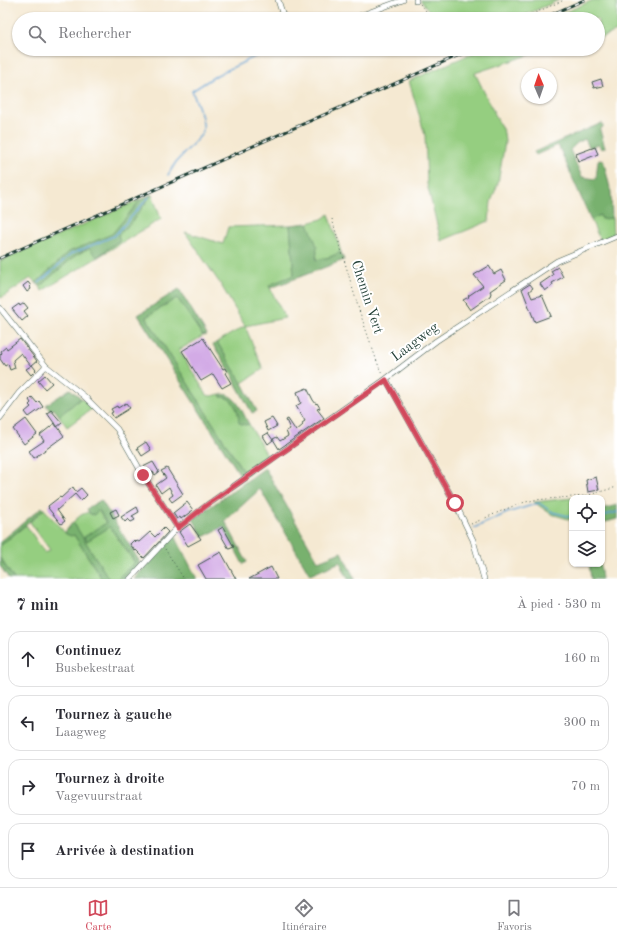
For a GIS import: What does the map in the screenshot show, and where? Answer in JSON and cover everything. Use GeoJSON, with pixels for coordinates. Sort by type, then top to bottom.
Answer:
{"type":"FeatureCollection","features":[{"type":"Feature","properties":{"kind":"street"},"geometry":{"type":"LineString","coordinates":[[278,0],[282,12]]}},
{"type":"Feature","properties":{"kind":"street"},"geometry":{"type":"LineString","coordinates":[[370,12],[403,0]]}},
{"type":"Feature","properties":{"kind":"street","name":"Laagweg"},"geometry":{"type":"LineString","coordinates":[[130,579],[178,528],[207,505],[386,380],[436,341],[557,261],[617,236]]}},
{"type":"Feature","properties":{"kind":"street"},"geometry":{"type":"LineString","coordinates":[[0,308],[46,366],[84,396],[117,429],[140,470],[178,528]]}},
{"type":"Feature","properties":{"kind":"street"},"geometry":{"type":"LineString","coordinates":[[0,418],[19,393],[46,366]]}},
{"type":"Feature","properties":{"kind":"street"},"geometry":{"type":"LineString","coordinates":[[386,380],[476,546],[484,579]]}},
{"type":"Feature","properties":{"kind":"path"},"geometry":{"type":"LineString","coordinates":[[416,0],[427,12]]}},
{"type":"Feature","properties":{"kind":"path"},"geometry":{"type":"LineString","coordinates":[[537,12],[564,0]]}},
{"type":"Feature","properties":{"kind":"path","name":"Chemin Vert"},"geometry":{"type":"LineString","coordinates":[[332,219],[359,310],[380,370],[386,380]]}},
{"type":"Feature","properties":{"kind":"path"},"geometry":{"type":"LineString","coordinates":[[466,526],[518,504],[534,500],[585,496],[617,487]]}},
{"type":"Feature","properties":{"kind":"path"},"geometry":{"type":"LineString","coordinates":[[162,545],[184,579]]}},
{"type":"Feature","properties":{"kind":"green space"},"geometry":{"type":"Polygon","coordinates":[[[420,0],[559,0],[532,12],[430,12],[420,0]]]}},
{"type":"Feature","properties":{"kind":"green space"},"geometry":{"type":"Polygon","coordinates":[[[593,0],[617,0],[617,31],[605,36],[605,12],[566,12],[593,0]]]}},
{"type":"Feature","properties":{"kind":"green space"},"geometry":{"type":"Polygon","coordinates":[[[466,56],[526,56],[475,73],[504,133],[505,142],[498,183],[491,202],[489,221],[441,241],[427,184],[425,135],[409,81],[466,56]]]}},
{"type":"Feature","properties":{"kind":"green space"},"geometry":{"type":"Polygon","coordinates":[[[602,123],[603,127],[600,130],[605,148],[601,149],[599,145],[589,147],[585,139],[577,143],[570,150],[582,177],[596,179],[598,160],[603,159],[611,192],[612,218],[602,219],[600,215],[591,220],[558,145],[536,155],[534,152],[602,123]]]}},
{"type":"Feature","properties":{"kind":"green space"},"geometry":{"type":"Polygon","coordinates":[[[152,194],[161,219],[42,291],[40,286],[76,255],[89,248],[98,257],[120,240],[118,235],[131,223],[152,194]]]}},
{"type":"Feature","properties":{"kind":"green space"},"geometry":{"type":"Polygon","coordinates":[[[152,194],[131,223],[118,235],[120,240],[97,257],[89,248],[76,255],[40,286],[36,283],[69,252],[112,234],[141,199],[152,194]]]}},
{"type":"Feature","properties":{"kind":"green space"},"geometry":{"type":"Polygon","coordinates":[[[141,199],[112,235],[69,252],[36,283],[31,278],[1,298],[0,261],[141,199]]]}},
{"type":"Feature","properties":{"kind":"green space"},"geometry":{"type":"Polygon","coordinates":[[[329,214],[341,252],[330,257],[316,260],[317,252],[308,223],[322,219],[329,214]]]}},
{"type":"Feature","properties":{"kind":"green space"},"geometry":{"type":"Polygon","coordinates":[[[600,215],[602,219],[612,218],[613,235],[600,240],[591,220],[600,215]]]}},
{"type":"Feature","properties":{"kind":"green space"},"geometry":{"type":"Polygon","coordinates":[[[308,223],[317,246],[316,260],[330,257],[341,252],[344,260],[271,288],[269,285],[294,275],[290,225],[308,223]]]}},
{"type":"Feature","properties":{"kind":"green space"},"geometry":{"type":"Polygon","coordinates":[[[290,225],[294,275],[269,286],[285,318],[245,326],[221,285],[185,232],[223,244],[228,227],[290,225]]]}},
{"type":"Feature","properties":{"kind":"green space"},"geometry":{"type":"Polygon","coordinates":[[[179,289],[207,335],[203,336],[177,298],[146,317],[243,471],[267,455],[269,459],[242,478],[138,315],[179,289]]]}},
{"type":"Feature","properties":{"kind":"green space"},"geometry":{"type":"Polygon","coordinates":[[[177,297],[203,336],[179,350],[207,395],[211,396],[220,394],[221,397],[230,400],[233,403],[245,425],[249,424],[267,455],[243,471],[146,317],[177,297]]]}},
{"type":"Feature","properties":{"kind":"green space"},"geometry":{"type":"Polygon","coordinates":[[[245,326],[263,369],[242,383],[217,342],[245,326]]]}},
{"type":"Feature","properties":{"kind":"green space"},"geometry":{"type":"Polygon","coordinates":[[[217,342],[257,411],[252,413],[232,374],[213,345],[217,342]]]}},
{"type":"Feature","properties":{"kind":"green space"},"geometry":{"type":"Polygon","coordinates":[[[70,389],[81,398],[59,416],[54,409],[50,410],[46,405],[70,389]]]}},
{"type":"Feature","properties":{"kind":"green space"},"geometry":{"type":"Polygon","coordinates":[[[220,394],[231,397],[235,400],[249,424],[245,425],[239,423],[234,404],[227,398],[221,397],[220,394]]]}},
{"type":"Feature","properties":{"kind":"green space"},"geometry":{"type":"Polygon","coordinates":[[[81,398],[93,408],[67,427],[59,416],[81,398]]]}},
{"type":"Feature","properties":{"kind":"green space"},"geometry":{"type":"Polygon","coordinates":[[[265,468],[318,561],[341,552],[355,579],[348,579],[340,562],[310,575],[260,489],[225,521],[247,562],[243,564],[223,527],[203,537],[193,519],[265,468]]]}},
{"type":"Feature","properties":{"kind":"green space"},"geometry":{"type":"Polygon","coordinates":[[[569,498],[569,519],[551,514],[534,502],[569,498]]]}},
{"type":"Feature","properties":{"kind":"green space"},"geometry":{"type":"Polygon","coordinates":[[[101,500],[139,560],[139,565],[125,579],[117,579],[135,562],[110,527],[87,541],[84,537],[106,523],[99,510],[94,515],[90,514],[87,509],[101,500]]]}},
{"type":"Feature","properties":{"kind":"green space"},"geometry":{"type":"Polygon","coordinates":[[[617,505],[617,519],[605,522],[605,508],[617,505]]]}},
{"type":"Feature","properties":{"kind":"green space"},"geometry":{"type":"Polygon","coordinates":[[[42,507],[44,509],[0,546],[0,542],[42,507]]]}},
{"type":"Feature","properties":{"kind":"green space"},"geometry":{"type":"Polygon","coordinates":[[[44,509],[66,534],[74,535],[102,579],[14,579],[0,558],[0,546],[26,525],[45,553],[50,550],[30,522],[44,509]]]}},
{"type":"Feature","properties":{"kind":"green space"},"geometry":{"type":"Polygon","coordinates":[[[98,510],[106,523],[84,538],[87,541],[109,526],[135,563],[117,579],[109,579],[73,522],[81,515],[88,512],[90,514],[98,510]]]}},
{"type":"Feature","properties":{"kind":"green space"},"geometry":{"type":"Polygon","coordinates":[[[73,522],[109,579],[102,579],[74,535],[71,536],[66,534],[65,532],[73,522]]]}},
{"type":"Feature","properties":{"kind":"green space"},"geometry":{"type":"Polygon","coordinates":[[[174,534],[197,579],[134,579],[174,534]]]}},
{"type":"Feature","properties":{"kind":"green space"},"geometry":{"type":"Polygon","coordinates":[[[0,558],[14,579],[9,579],[0,566],[0,558]]]}},
{"type":"Feature","properties":{"kind":"green space"},"geometry":{"type":"Polygon","coordinates":[[[589,567],[600,567],[602,579],[591,579],[589,567]]]}},
{"type":"Feature","properties":{"kind":"building"},"geometry":{"type":"Polygon","coordinates":[[[601,79],[603,86],[594,88],[592,82],[601,79]]]}},
{"type":"Feature","properties":{"kind":"building"},"geometry":{"type":"Polygon","coordinates":[[[595,147],[598,154],[578,162],[576,154],[595,147]]]}},
{"type":"Feature","properties":{"kind":"building"},"geometry":{"type":"Polygon","coordinates":[[[489,266],[494,274],[501,270],[506,280],[490,291],[490,296],[470,310],[463,300],[483,286],[474,275],[489,266]]]}},
{"type":"Feature","properties":{"kind":"building"},"geometry":{"type":"Polygon","coordinates":[[[558,267],[563,277],[552,283],[553,285],[545,291],[540,284],[553,275],[551,271],[558,267]]]}},
{"type":"Feature","properties":{"kind":"building"},"geometry":{"type":"Polygon","coordinates":[[[28,282],[31,289],[27,292],[23,286],[28,282]]]}},
{"type":"Feature","properties":{"kind":"building"},"geometry":{"type":"Polygon","coordinates":[[[530,284],[533,288],[529,291],[532,298],[542,295],[551,316],[535,322],[522,289],[530,284]]]}},
{"type":"Feature","properties":{"kind":"building"},"geometry":{"type":"Polygon","coordinates":[[[24,303],[28,308],[24,311],[28,316],[22,321],[12,309],[19,304],[20,306],[24,303]]]}},
{"type":"Feature","properties":{"kind":"building"},"geometry":{"type":"Polygon","coordinates":[[[203,338],[223,369],[225,368],[227,372],[225,373],[231,383],[222,388],[213,374],[201,381],[182,351],[203,338]]]}},
{"type":"Feature","properties":{"kind":"building"},"geometry":{"type":"Polygon","coordinates":[[[20,339],[37,361],[32,365],[36,370],[31,375],[26,369],[31,366],[21,353],[13,360],[15,368],[10,370],[8,364],[5,366],[0,359],[0,355],[2,353],[1,351],[6,347],[7,349],[20,339]]]}},
{"type":"Feature","properties":{"kind":"building"},"geometry":{"type":"Polygon","coordinates":[[[45,375],[52,383],[45,389],[38,381],[45,375]]]}},
{"type":"Feature","properties":{"kind":"building"},"geometry":{"type":"Polygon","coordinates":[[[307,388],[313,400],[320,408],[317,409],[324,418],[279,449],[273,439],[277,437],[280,441],[288,436],[286,431],[290,429],[286,420],[288,419],[296,431],[305,421],[296,406],[301,403],[297,392],[307,388]]]}},
{"type":"Feature","properties":{"kind":"building"},"geometry":{"type":"Polygon","coordinates":[[[32,397],[37,403],[39,401],[43,407],[29,417],[25,412],[31,407],[29,405],[31,403],[29,400],[32,397]]]}},
{"type":"Feature","properties":{"kind":"building"},"geometry":{"type":"Polygon","coordinates":[[[126,403],[130,408],[114,418],[111,413],[113,412],[111,409],[117,406],[118,408],[126,403]]]}},
{"type":"Feature","properties":{"kind":"building"},"geometry":{"type":"Polygon","coordinates":[[[51,410],[62,423],[57,427],[47,413],[51,410]]]}},
{"type":"Feature","properties":{"kind":"building"},"geometry":{"type":"Polygon","coordinates":[[[272,418],[277,426],[268,431],[264,422],[272,418]]]}},
{"type":"Feature","properties":{"kind":"building"},"geometry":{"type":"Polygon","coordinates":[[[26,419],[37,434],[24,444],[13,429],[26,419]]]}},
{"type":"Feature","properties":{"kind":"building"},"geometry":{"type":"Polygon","coordinates":[[[55,423],[64,436],[34,458],[29,451],[44,441],[40,435],[55,423]]]}},
{"type":"Feature","properties":{"kind":"building"},"geometry":{"type":"Polygon","coordinates":[[[268,433],[273,440],[268,444],[263,436],[268,433]]]}},
{"type":"Feature","properties":{"kind":"building"},"geometry":{"type":"Polygon","coordinates":[[[146,442],[151,450],[142,456],[137,448],[146,442]]]}},
{"type":"Feature","properties":{"kind":"building"},"geometry":{"type":"Polygon","coordinates":[[[153,462],[159,472],[155,475],[153,472],[147,474],[143,467],[153,462]]]}},
{"type":"Feature","properties":{"kind":"building"},"geometry":{"type":"Polygon","coordinates":[[[167,468],[183,494],[172,502],[169,498],[173,495],[169,487],[161,493],[156,485],[166,478],[161,471],[167,468]]]}},
{"type":"Feature","properties":{"kind":"building"},"geometry":{"type":"Polygon","coordinates":[[[596,477],[599,490],[588,492],[586,480],[596,477]]]}},
{"type":"Feature","properties":{"kind":"building"},"geometry":{"type":"Polygon","coordinates":[[[73,487],[76,492],[81,488],[87,495],[81,501],[75,494],[57,510],[65,521],[61,524],[48,506],[60,497],[61,498],[73,487]]]}},
{"type":"Feature","properties":{"kind":"building"},"geometry":{"type":"Polygon","coordinates":[[[187,502],[193,510],[181,519],[180,517],[177,519],[173,513],[187,502]]]}},
{"type":"Feature","properties":{"kind":"building"},"geometry":{"type":"Polygon","coordinates":[[[137,507],[139,512],[132,516],[135,520],[131,522],[128,519],[125,522],[121,517],[137,507]]]}},
{"type":"Feature","properties":{"kind":"building"},"geometry":{"type":"Polygon","coordinates":[[[116,509],[119,515],[113,518],[110,512],[116,509]]]}},
{"type":"Feature","properties":{"kind":"building"},"geometry":{"type":"Polygon","coordinates":[[[190,524],[201,539],[188,546],[179,532],[190,524]]]}},
{"type":"Feature","properties":{"kind":"building"},"geometry":{"type":"Polygon","coordinates":[[[223,527],[234,547],[229,549],[218,530],[223,527]]]}},
{"type":"Feature","properties":{"kind":"building"},"geometry":{"type":"Polygon","coordinates":[[[164,528],[168,532],[144,558],[136,550],[135,551],[130,544],[134,540],[139,542],[150,532],[155,537],[164,528]]]}},
{"type":"Feature","properties":{"kind":"building"},"geometry":{"type":"Polygon","coordinates":[[[221,552],[236,579],[206,579],[198,565],[221,552]]]}},
{"type":"Feature","properties":{"kind":"building"},"geometry":{"type":"Polygon","coordinates":[[[271,567],[277,579],[249,579],[271,567]]]}},
{"type":"Feature","properties":{"kind":"waterway"},"geometry":{"type":"LineString","coordinates":[[168,175],[176,162],[202,134],[202,118],[192,91],[217,75],[256,56]]}},
{"type":"Feature","properties":{"kind":"waterway"},"geometry":{"type":"LineString","coordinates":[[39,283],[71,254],[114,236],[149,197]]}},
{"type":"Feature","properties":{"kind":"waterway"},"geometry":{"type":"LineString","coordinates":[[474,528],[507,513],[539,503],[552,512],[569,516]]}},
{"type":"Feature","properties":{"kind":"waterway"},"geometry":{"type":"LineString","coordinates":[[605,515],[617,512]]}},
{"type":"Feature","properties":{"kind":"railway"},"geometry":{"type":"LineString","coordinates":[[557,12],[584,0]]}},
{"type":"Feature","properties":{"kind":"railway"},"geometry":{"type":"LineString","coordinates":[[0,258],[457,56]]}},
{"type":"Feature","properties":{"kind":"route"},"geometry":{"type":"LineString","coordinates":[[143,475],[178,528],[207,505],[386,380],[455,503]]}}]}
